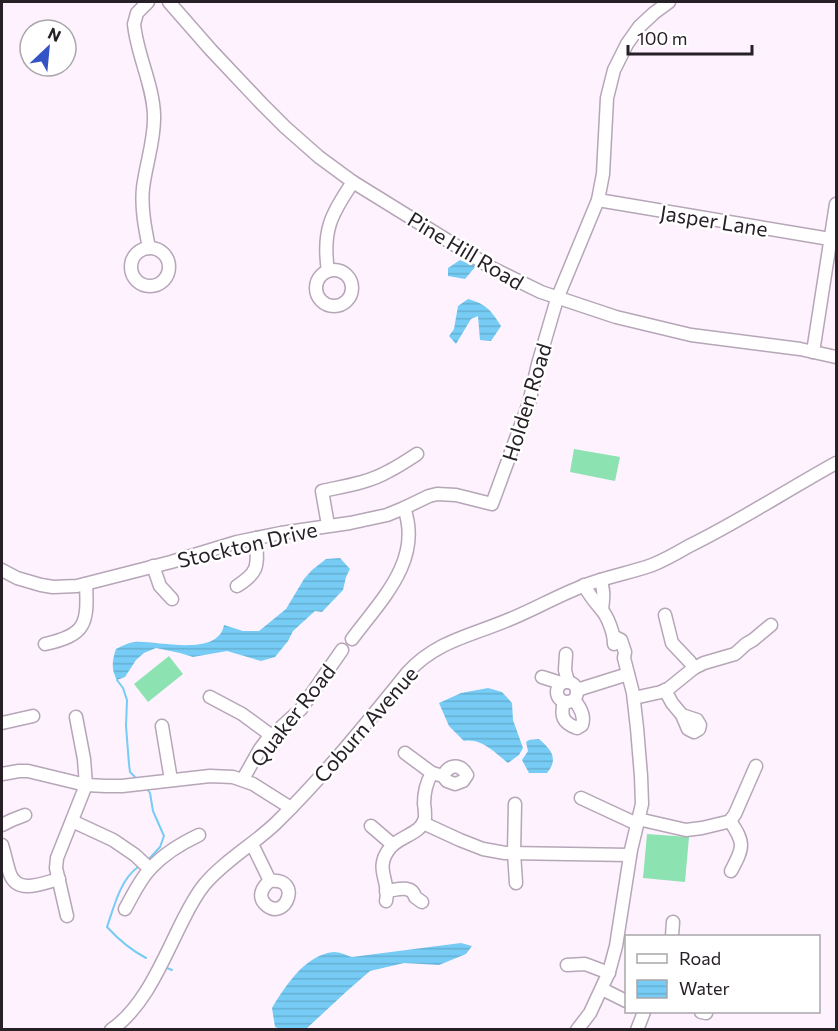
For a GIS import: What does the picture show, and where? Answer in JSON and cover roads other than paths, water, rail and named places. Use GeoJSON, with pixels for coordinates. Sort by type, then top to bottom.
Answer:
{"type":"FeatureCollection","features":[{"type":"Feature","properties":{"kind":"street"},"geometry":{"type":"LineString","coordinates":[[148,2],[137,13],[134,24],[154,109],[153,139],[142,196],[149,248]]}},
{"type":"Feature","properties":{"kind":"street","name":"Pine Hill Road"},"geometry":{"type":"LineString","coordinates":[[169,2],[211,50],[285,127],[319,157],[353,182],[492,268],[557,299],[616,317],[691,334],[837,357]]}},
{"type":"Feature","properties":{"kind":"street","name":"Holden Road"},"geometry":{"type":"LineString","coordinates":[[492,504],[529,403],[557,299],[598,200],[603,174],[607,98],[614,70],[627,44],[639,27],[669,2]]}},
{"type":"Feature","properties":{"kind":"street"},"geometry":{"type":"LineString","coordinates":[[328,271],[325,248],[328,226],[335,209],[353,182]]}},
{"type":"Feature","properties":{"kind":"street","name":"Jasper Lane"},"geometry":{"type":"LineString","coordinates":[[598,200],[831,239]]}},
{"type":"Feature","properties":{"kind":"street"},"geometry":{"type":"LineString","coordinates":[[813,352],[837,204]]}},
{"type":"Feature","properties":{"kind":"street"},"geometry":{"type":"LineString","coordinates":[[328,525],[322,490],[361,483],[398,467],[417,454]]}},
{"type":"Feature","properties":{"kind":"street","name":"Coburn Avenue"},"geometry":{"type":"LineString","coordinates":[[111,1029],[133,1011],[144,996],[200,891],[219,869],[252,844],[291,808],[334,763],[408,672],[422,659],[453,640],[510,620],[584,585],[667,558],[734,523],[837,463]]}},
{"type":"Feature","properties":{"kind":"street","name":"Stockton Drive"},"geometry":{"type":"LineString","coordinates":[[2,570],[16,578],[41,585],[66,587],[86,585],[237,542],[368,519],[405,508],[437,494],[456,495],[492,504]]}},
{"type":"Feature","properties":{"kind":"street"},"geometry":{"type":"LineString","coordinates":[[352,639],[398,576],[406,558],[410,531],[405,508]]}},
{"type":"Feature","properties":{"kind":"street"},"geometry":{"type":"LineString","coordinates":[[237,586],[248,579],[256,568],[256,538]]}},
{"type":"Feature","properties":{"kind":"street"},"geometry":{"type":"LineString","coordinates":[[153,566],[160,586],[172,599]]}},
{"type":"Feature","properties":{"kind":"street"},"geometry":{"type":"LineString","coordinates":[[600,580],[603,585],[602,610]]}},
{"type":"Feature","properties":{"kind":"street"},"geometry":{"type":"LineString","coordinates":[[45,644],[79,631],[84,623],[87,604],[86,585]]}},
{"type":"Feature","properties":{"kind":"street"},"geometry":{"type":"LineString","coordinates":[[577,1029],[590,1013],[609,973],[616,946],[630,855],[642,804],[634,698],[624,658],[618,654],[614,642],[615,637],[602,610],[588,594],[584,585]]}},
{"type":"Feature","properties":{"kind":"street"},"geometry":{"type":"LineString","coordinates":[[665,615],[672,644],[694,668]]}},
{"type":"Feature","properties":{"kind":"street"},"geometry":{"type":"LineString","coordinates":[[634,698],[665,690],[694,668],[735,654],[771,625]]}},
{"type":"Feature","properties":{"kind":"street","name":"Quaker Road"},"geometry":{"type":"LineString","coordinates":[[243,779],[260,749],[301,709],[342,650]]}},
{"type":"Feature","properties":{"kind":"street"},"geometry":{"type":"LineString","coordinates":[[566,654],[565,670],[569,691]]}},
{"type":"Feature","properties":{"kind":"street"},"geometry":{"type":"LineString","coordinates":[[542,677],[569,691],[628,674]]}},
{"type":"Feature","properties":{"kind":"street"},"geometry":{"type":"LineString","coordinates":[[665,690],[682,715]]}},
{"type":"Feature","properties":{"kind":"street"},"geometry":{"type":"LineString","coordinates":[[210,697],[242,714],[272,736]]}},
{"type":"Feature","properties":{"kind":"street"},"geometry":{"type":"LineString","coordinates":[[2,723],[33,716]]}},
{"type":"Feature","properties":{"kind":"street"},"geometry":{"type":"LineString","coordinates":[[67,916],[57,858],[86,785],[84,759],[76,717]]}},
{"type":"Feature","properties":{"kind":"street"},"geometry":{"type":"LineString","coordinates":[[162,726],[171,780]]}},
{"type":"Feature","properties":{"kind":"street"},"geometry":{"type":"LineString","coordinates":[[405,753],[437,775],[428,780],[425,789],[423,823],[392,844],[383,860],[382,870],[386,896],[398,890],[417,888],[415,897],[422,902]]}},
{"type":"Feature","properties":{"kind":"street"},"geometry":{"type":"LineString","coordinates":[[581,798],[638,821],[686,830],[702,828],[730,820],[735,814],[756,766]]}},
{"type":"Feature","properties":{"kind":"street"},"geometry":{"type":"LineString","coordinates":[[2,774],[28,771],[86,785],[122,786],[210,776],[233,777],[243,779],[258,787],[291,808]]}},
{"type":"Feature","properties":{"kind":"street"},"geometry":{"type":"LineString","coordinates":[[515,804],[516,883]]}},
{"type":"Feature","properties":{"kind":"street"},"geometry":{"type":"LineString","coordinates":[[2,825],[25,816]]}},
{"type":"Feature","properties":{"kind":"street"},"geometry":{"type":"LineString","coordinates":[[730,820],[741,840],[740,853],[730,871]]}},
{"type":"Feature","properties":{"kind":"street"},"geometry":{"type":"LineString","coordinates":[[72,821],[113,840],[150,869]]}},
{"type":"Feature","properties":{"kind":"street"},"geometry":{"type":"LineString","coordinates":[[423,823],[483,849],[514,853],[630,855]]}},
{"type":"Feature","properties":{"kind":"street"},"geometry":{"type":"LineString","coordinates":[[371,826],[392,844]]}},
{"type":"Feature","properties":{"kind":"street"},"geometry":{"type":"LineString","coordinates":[[125,909],[150,869],[174,849],[199,835]]}},
{"type":"Feature","properties":{"kind":"street"},"geometry":{"type":"LineString","coordinates":[[252,844],[270,881]]}},
{"type":"Feature","properties":{"kind":"street"},"geometry":{"type":"LineString","coordinates":[[2,845],[10,875],[19,885],[33,886],[59,879]]}},
{"type":"Feature","properties":{"kind":"street"},"geometry":{"type":"LineString","coordinates":[[672,935],[673,922]]}},
{"type":"Feature","properties":{"kind":"street"},"geometry":{"type":"LineString","coordinates":[[567,965],[585,964],[609,973]]}},
{"type":"Feature","properties":{"kind":"street"},"geometry":{"type":"LineString","coordinates":[[602,989],[625,999]]}},
{"type":"Feature","properties":{"kind":"street"},"geometry":{"type":"LineString","coordinates":[[637,1029],[643,1013]]}},
{"type":"Feature","properties":{"kind":"water"},"geometry":{"type":"Polygon","coordinates":[[[460,260],[476,266],[465,279],[448,276],[448,268],[460,260]]]}},
{"type":"Feature","properties":{"kind":"water"},"geometry":{"type":"Polygon","coordinates":[[[468,299],[488,308],[501,326],[491,341],[480,340],[478,316],[471,319],[456,344],[449,336],[454,329],[458,306],[468,299]]]}},
{"type":"Feature","properties":{"kind":"water"},"geometry":{"type":"Polygon","coordinates":[[[340,558],[350,569],[343,590],[322,612],[315,611],[293,631],[275,657],[261,661],[227,651],[193,657],[156,648],[144,653],[136,660],[125,677],[117,680],[113,665],[116,649],[134,642],[199,644],[219,635],[224,625],[243,631],[259,631],[286,609],[312,570],[326,559],[340,558]]]}},
{"type":"Feature","properties":{"kind":"water"},"geometry":{"type":"Polygon","coordinates":[[[488,688],[502,692],[512,703],[513,720],[523,748],[519,755],[508,763],[482,744],[464,741],[449,726],[439,703],[461,693],[488,688]]]}},
{"type":"Feature","properties":{"kind":"water"},"geometry":{"type":"Polygon","coordinates":[[[539,739],[550,750],[553,759],[551,768],[547,773],[529,773],[522,760],[528,751],[526,742],[539,739]]]}},
{"type":"Feature","properties":{"kind":"water"},"geometry":{"type":"Polygon","coordinates":[[[461,943],[472,946],[466,954],[439,965],[404,963],[370,971],[306,1029],[275,1027],[272,1008],[284,990],[297,972],[324,954],[336,952],[352,957],[461,943]]]}},
{"type":"Feature","properties":{"kind":"waterway"},"geometry":{"type":"LineString","coordinates":[[117,680],[127,700],[126,726],[129,764],[130,772],[136,778]]}},
{"type":"Feature","properties":{"kind":"waterway"},"geometry":{"type":"LineString","coordinates":[[147,789],[150,793],[153,811],[164,836],[160,847],[149,859]]}},
{"type":"Feature","properties":{"kind":"waterway"},"geometry":{"type":"LineString","coordinates":[[138,867],[122,886],[107,927],[125,944],[146,958]]}},
{"type":"Feature","properties":{"kind":"waterway"},"geometry":{"type":"LineString","coordinates":[[167,968],[172,970]]}}]}
